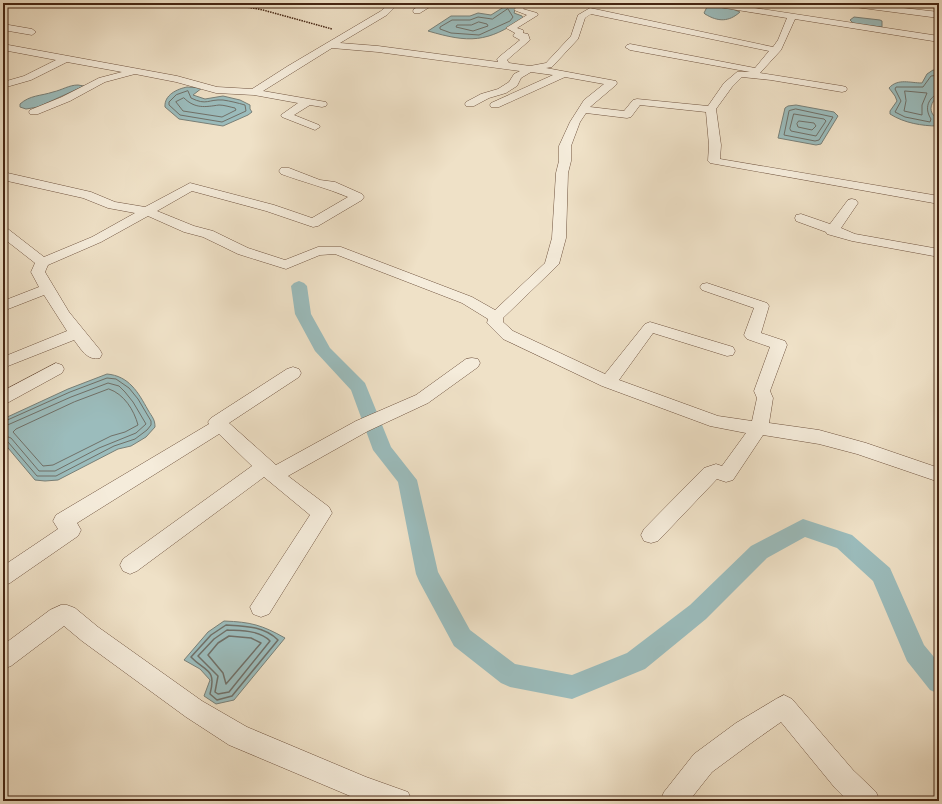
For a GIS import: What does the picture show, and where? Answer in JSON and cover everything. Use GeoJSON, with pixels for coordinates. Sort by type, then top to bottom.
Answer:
{"type":"FeatureCollection","features":[{"type":"Feature","properties":{"kind":"street"},"geometry":{"type":"LineString","coordinates":[[254,92],[291,68],[384,13],[395,3]]}},
{"type":"Feature","properties":{"kind":"street"},"geometry":{"type":"LineString","coordinates":[[417,11],[432,3]]}},
{"type":"Feature","properties":{"kind":"street"},"geometry":{"type":"LineString","coordinates":[[505,66],[502,59],[526,40],[524,39],[524,36],[517,36],[520,32],[510,28],[534,15],[518,10],[520,6],[526,3]]}},
{"type":"Feature","properties":{"kind":"street"},"geometry":{"type":"LineString","coordinates":[[706,3],[792,17],[846,12],[939,15]]}},
{"type":"Feature","properties":{"kind":"street"},"geometry":{"type":"LineString","coordinates":[[470,104],[485,96],[502,91],[513,84],[517,76],[530,70],[549,65],[575,37],[581,17],[590,11],[776,50]]}},
{"type":"Feature","properties":{"kind":"street"},"geometry":{"type":"LineString","coordinates":[[846,12],[939,39]]}},
{"type":"Feature","properties":{"kind":"street"},"geometry":{"type":"LineString","coordinates":[[792,17],[776,50],[755,73],[740,74],[728,85],[711,109],[715,145],[714,161],[939,200]]}},
{"type":"Feature","properties":{"kind":"street"},"geometry":{"type":"LineString","coordinates":[[3,27],[32,32]]}},
{"type":"Feature","properties":{"kind":"street"},"geometry":{"type":"LineString","coordinates":[[34,43],[48,46],[45,54]]}},
{"type":"Feature","properties":{"kind":"street"},"geometry":{"type":"LineString","coordinates":[[330,45],[378,49],[565,74],[612,83],[588,102],[575,122],[566,146],[565,161],[562,173],[559,238],[552,264],[496,317],[495,323],[508,335],[608,382],[716,422],[819,437],[860,448],[939,475]]}},
{"type":"Feature","properties":{"kind":"street"},"geometry":{"type":"LineString","coordinates":[[630,46],[755,73],[842,89]]}},
{"type":"Feature","properties":{"kind":"street"},"geometry":{"type":"LineString","coordinates":[[3,47],[189,82],[216,90],[254,92],[322,104]]}},
{"type":"Feature","properties":{"kind":"street"},"geometry":{"type":"LineString","coordinates":[[3,85],[10,84],[44,70],[66,58]]}},
{"type":"Feature","properties":{"kind":"street"},"geometry":{"type":"LineString","coordinates":[[34,112],[102,80],[134,71]]}},
{"type":"Feature","properties":{"kind":"street"},"geometry":{"type":"LineString","coordinates":[[486,109],[565,74]]}},
{"type":"Feature","properties":{"kind":"street"},"geometry":{"type":"LineString","coordinates":[[307,102],[286,115],[315,127]]}},
{"type":"Feature","properties":{"kind":"street"},"geometry":{"type":"LineString","coordinates":[[584,109],[627,114],[637,102],[711,109]]}},
{"type":"Feature","properties":{"kind":"street"},"geometry":{"type":"LineString","coordinates":[[94,354],[76,333],[47,289],[38,272],[42,262],[72,252],[116,230],[190,187],[270,208],[313,223],[358,197],[331,185],[318,183],[285,171]]}},
{"type":"Feature","properties":{"kind":"street"},"geometry":{"type":"LineString","coordinates":[[3,176],[87,195],[112,205],[147,211],[189,229],[208,234],[243,251],[286,265],[318,251],[336,250],[467,300],[496,317]]}},
{"type":"Feature","properties":{"kind":"street"},"geometry":{"type":"LineString","coordinates":[[832,231],[852,203]]}},
{"type":"Feature","properties":{"kind":"street"},"geometry":{"type":"LineString","coordinates":[[801,218],[832,231],[852,237],[933,252],[939,263]]}},
{"type":"Feature","properties":{"kind":"street"},"geometry":{"type":"LineString","coordinates":[[3,232],[42,262]]}},
{"type":"Feature","properties":{"kind":"street"},"geometry":{"type":"LineString","coordinates":[[651,535],[711,473],[716,471],[726,475],[759,428],[765,398],[762,391],[779,345],[752,336],[762,306],[706,287]]}},
{"type":"Feature","properties":{"kind":"street"},"geometry":{"type":"LineString","coordinates":[[3,306],[47,289]]}},
{"type":"Feature","properties":{"kind":"street"},"geometry":{"type":"LineString","coordinates":[[608,382],[650,327],[728,351]]}},
{"type":"Feature","properties":{"kind":"street"},"geometry":{"type":"LineString","coordinates":[[3,363],[76,333]]}},
{"type":"Feature","properties":{"kind":"street"},"geometry":{"type":"LineString","coordinates":[[130,565],[270,470],[422,399],[472,363]]}},
{"type":"Feature","properties":{"kind":"street"},"geometry":{"type":"LineString","coordinates":[[3,398],[56,369]]}},
{"type":"Feature","properties":{"kind":"street"},"geometry":{"type":"LineString","coordinates":[[261,607],[322,513],[270,470],[217,422],[293,373]]}},
{"type":"Feature","properties":{"kind":"street"},"geometry":{"type":"LineString","coordinates":[[3,577],[71,530],[63,521],[221,425]]}},
{"type":"Feature","properties":{"kind":"street"},"geometry":{"type":"LineString","coordinates":[[3,658],[58,616],[67,615],[90,634],[194,709],[238,736],[364,795],[399,801]]}},
{"type":"Feature","properties":{"kind":"street"},"geometry":{"type":"LineString","coordinates":[[673,801],[704,763],[745,732],[784,707],[844,778],[867,801]]}},
{"type":"Feature","properties":{"kind":"path"},"geometry":{"type":"LineString","coordinates":[[226,3],[264,10],[348,34]]}},
{"type":"Feature","properties":{"kind":"water"},"geometry":{"type":"Polygon","coordinates":[[[507,5],[516,7],[514,13],[522,16],[523,18],[499,32],[488,36],[467,39],[455,38],[428,31],[451,16],[470,16],[478,13],[491,15],[507,5]]]}},
{"type":"Feature","properties":{"kind":"water"},"geometry":{"type":"Polygon","coordinates":[[[713,6],[730,8],[740,12],[732,18],[719,20],[704,13],[707,7],[713,6]]]}},
{"type":"Feature","properties":{"kind":"water"},"geometry":{"type":"Polygon","coordinates":[[[854,17],[880,20],[882,21],[882,27],[854,24],[850,20],[854,17]]]}},
{"type":"Feature","properties":{"kind":"water"},"geometry":{"type":"Polygon","coordinates":[[[933,70],[939,71],[939,97],[933,101],[931,106],[931,111],[939,120],[938,126],[901,120],[890,114],[890,111],[897,101],[889,88],[900,82],[922,83],[927,74],[933,70]]]}},
{"type":"Feature","properties":{"kind":"water"},"geometry":{"type":"Polygon","coordinates":[[[78,85],[84,86],[38,107],[26,109],[20,107],[20,104],[32,97],[78,85]]]}},
{"type":"Feature","properties":{"kind":"water"},"geometry":{"type":"Polygon","coordinates":[[[187,87],[202,88],[193,95],[205,99],[223,96],[240,100],[250,105],[252,112],[223,126],[179,119],[165,107],[165,103],[172,93],[187,87]]]}},
{"type":"Feature","properties":{"kind":"water"},"geometry":{"type":"Polygon","coordinates":[[[796,105],[834,112],[838,116],[821,144],[816,145],[778,138],[785,108],[796,105]]]}},
{"type":"Feature","properties":{"kind":"water"},"geometry":{"type":"Polygon","coordinates":[[[107,374],[115,375],[132,386],[153,418],[155,427],[146,437],[131,446],[118,449],[58,480],[35,480],[3,442],[3,419],[68,389],[107,374]]]}},
{"type":"Feature","properties":{"kind":"water"},"geometry":{"type":"Polygon","coordinates":[[[224,621],[242,622],[256,625],[285,638],[234,700],[216,704],[204,696],[210,680],[200,669],[184,660],[208,632],[224,621]]]}},
{"type":"Feature","properties":{"kind":"waterway"},"geometry":{"type":"LineString","coordinates":[[299,286],[303,314],[323,351],[359,387],[383,450],[407,480],[427,574],[462,638],[510,675],[572,687],[636,661],[698,612],[759,552],[803,528],[844,541],[882,575],[915,653],[939,682]]}}]}
